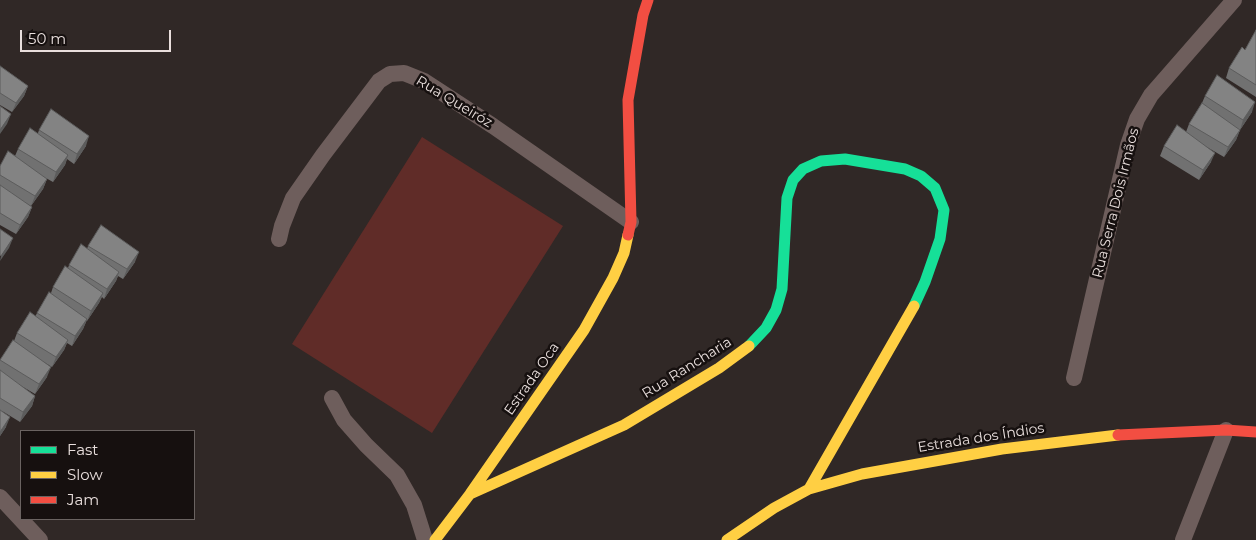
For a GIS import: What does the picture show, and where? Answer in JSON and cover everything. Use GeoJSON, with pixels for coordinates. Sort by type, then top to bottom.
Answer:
{"type":"FeatureCollection","features":[{"type":"Feature","properties":{"kind":"street","name":"Estrada Oca"},"geometry":{"type":"LineString","coordinates":[[434,540],[470,494],[584,330],[613,278],[624,253],[631,222],[628,100],[643,15],[648,0]]}},
{"type":"Feature","properties":{"kind":"street","name":"Rua Serra Dois Irmãos"},"geometry":{"type":"LineString","coordinates":[[1074,378],[1126,155],[1137,119],[1151,94],[1234,0]]}},
{"type":"Feature","properties":{"kind":"street","name":"Rua Queiróz"},"geometry":{"type":"LineString","coordinates":[[279,239],[293,198],[323,154],[379,81],[390,74],[404,74],[424,81],[493,126],[631,222]]}},
{"type":"Feature","properties":{"kind":"street","name":"Rua Rancharia"},"geometry":{"type":"LineString","coordinates":[[470,494],[624,425],[719,368],[751,344],[766,328],[776,310],[782,290],[787,198],[793,180],[803,169],[821,160],[845,159],[905,170],[921,176],[935,188],[944,210],[940,239],[925,282],[910,312],[808,489]]}},
{"type":"Feature","properties":{"kind":"street"},"geometry":{"type":"LineString","coordinates":[[332,398],[344,420],[366,445],[398,475],[414,504],[425,540]]}},
{"type":"Feature","properties":{"kind":"street"},"geometry":{"type":"LineString","coordinates":[[1183,540],[1226,430]]}},
{"type":"Feature","properties":{"kind":"street","name":"Estrada dos Índios"},"geometry":{"type":"LineString","coordinates":[[728,540],[774,508],[808,489],[862,474],[1002,449],[1101,436],[1226,430],[1256,432]]}},
{"type":"Feature","properties":{"kind":"street"},"geometry":{"type":"LineString","coordinates":[[0,497],[20,518]]}},
{"type":"Feature","properties":{"kind":"street"},"geometry":{"type":"LineString","coordinates":[[21,520],[40,540]]}},
{"type":"Feature","properties":{"kind":"shaded area"},"geometry":{"type":"Polygon","coordinates":[[[422,137],[563,226],[432,433],[292,344],[422,137]]]}},
{"type":"Feature","properties":{"kind":"building"},"geometry":{"type":"Polygon","coordinates":[[[1256,30],[1256,85],[1229,68],[1242,47],[1245,50],[1256,30]]]}},
{"type":"Feature","properties":{"kind":"building"},"geometry":{"type":"Polygon","coordinates":[[[0,66],[28,86],[16,103],[0,93],[0,66]]]}},
{"type":"Feature","properties":{"kind":"building"},"geometry":{"type":"Polygon","coordinates":[[[1217,75],[1255,102],[1243,120],[1205,96],[1217,75]]]}},
{"type":"Feature","properties":{"kind":"building"},"geometry":{"type":"Polygon","coordinates":[[[1202,103],[1240,130],[1228,147],[1189,124],[1202,103]]]}},
{"type":"Feature","properties":{"kind":"building"},"geometry":{"type":"Polygon","coordinates":[[[0,106],[11,114],[0,130],[0,106]]]}},
{"type":"Feature","properties":{"kind":"building"},"geometry":{"type":"Polygon","coordinates":[[[51,109],[89,136],[77,154],[39,130],[51,109]]]}},
{"type":"Feature","properties":{"kind":"building"},"geometry":{"type":"Polygon","coordinates":[[[1177,125],[1215,153],[1203,170],[1164,146],[1177,125]]]}},
{"type":"Feature","properties":{"kind":"building"},"geometry":{"type":"Polygon","coordinates":[[[30,128],[68,155],[56,172],[18,149],[30,128]]]}},
{"type":"Feature","properties":{"kind":"building"},"geometry":{"type":"Polygon","coordinates":[[[8,151],[47,179],[35,196],[0,175],[0,166],[8,151]]]}},
{"type":"Feature","properties":{"kind":"building"},"geometry":{"type":"Polygon","coordinates":[[[0,185],[32,207],[20,225],[0,213],[0,185]]]}},
{"type":"Feature","properties":{"kind":"building"},"geometry":{"type":"Polygon","coordinates":[[[101,225],[139,252],[127,269],[88,246],[101,225]]]}},
{"type":"Feature","properties":{"kind":"building"},"geometry":{"type":"Polygon","coordinates":[[[0,229],[13,238],[1,256],[0,255],[0,229]]]}},
{"type":"Feature","properties":{"kind":"building"},"geometry":{"type":"Polygon","coordinates":[[[81,244],[119,272],[107,289],[69,265],[81,244]]]}},
{"type":"Feature","properties":{"kind":"building"},"geometry":{"type":"Polygon","coordinates":[[[65,266],[103,293],[91,311],[53,287],[65,266]]]}},
{"type":"Feature","properties":{"kind":"building"},"geometry":{"type":"Polygon","coordinates":[[[49,292],[87,319],[75,336],[37,313],[49,292]]]}},
{"type":"Feature","properties":{"kind":"building"},"geometry":{"type":"Polygon","coordinates":[[[30,312],[68,340],[56,357],[17,333],[30,312]]]}},
{"type":"Feature","properties":{"kind":"building"},"geometry":{"type":"Polygon","coordinates":[[[13,340],[51,367],[39,384],[0,360],[13,340]]]}},
{"type":"Feature","properties":{"kind":"building"},"geometry":{"type":"Polygon","coordinates":[[[0,370],[35,396],[23,412],[0,398],[0,370]]]}},
{"type":"Feature","properties":{"kind":"building"},"geometry":{"type":"Polygon","coordinates":[[[0,410],[10,417],[0,432],[0,410]]]}},
{"type":"Feature","properties":{"kind":"traffic: fast"},"geometry":{"type":"LineString","coordinates":[[749,346],[766,328],[776,310],[782,289],[787,198],[793,180],[803,169],[821,161],[845,159],[905,169],[921,176],[935,188],[944,210],[940,239],[925,282],[914,306]]}},
{"type":"Feature","properties":{"kind":"traffic: slow"},"geometry":{"type":"LineString","coordinates":[[435,540],[470,494],[584,330],[613,278],[624,253],[628,235]]}},
{"type":"Feature","properties":{"kind":"traffic: slow"},"geometry":{"type":"LineString","coordinates":[[809,489],[914,306]]}},
{"type":"Feature","properties":{"kind":"traffic: slow"},"geometry":{"type":"LineString","coordinates":[[470,494],[624,425],[719,368],[749,346]]}},
{"type":"Feature","properties":{"kind":"traffic: slow"},"geometry":{"type":"LineString","coordinates":[[727,540],[774,508],[809,489],[862,474],[1002,449],[1118,435]]}},
{"type":"Feature","properties":{"kind":"traffic: jam"},"geometry":{"type":"LineString","coordinates":[[628,235],[631,222],[628,100],[643,15],[648,0]]}},
{"type":"Feature","properties":{"kind":"traffic: jam"},"geometry":{"type":"LineString","coordinates":[[1118,435],[1226,430],[1256,432]]}}]}
